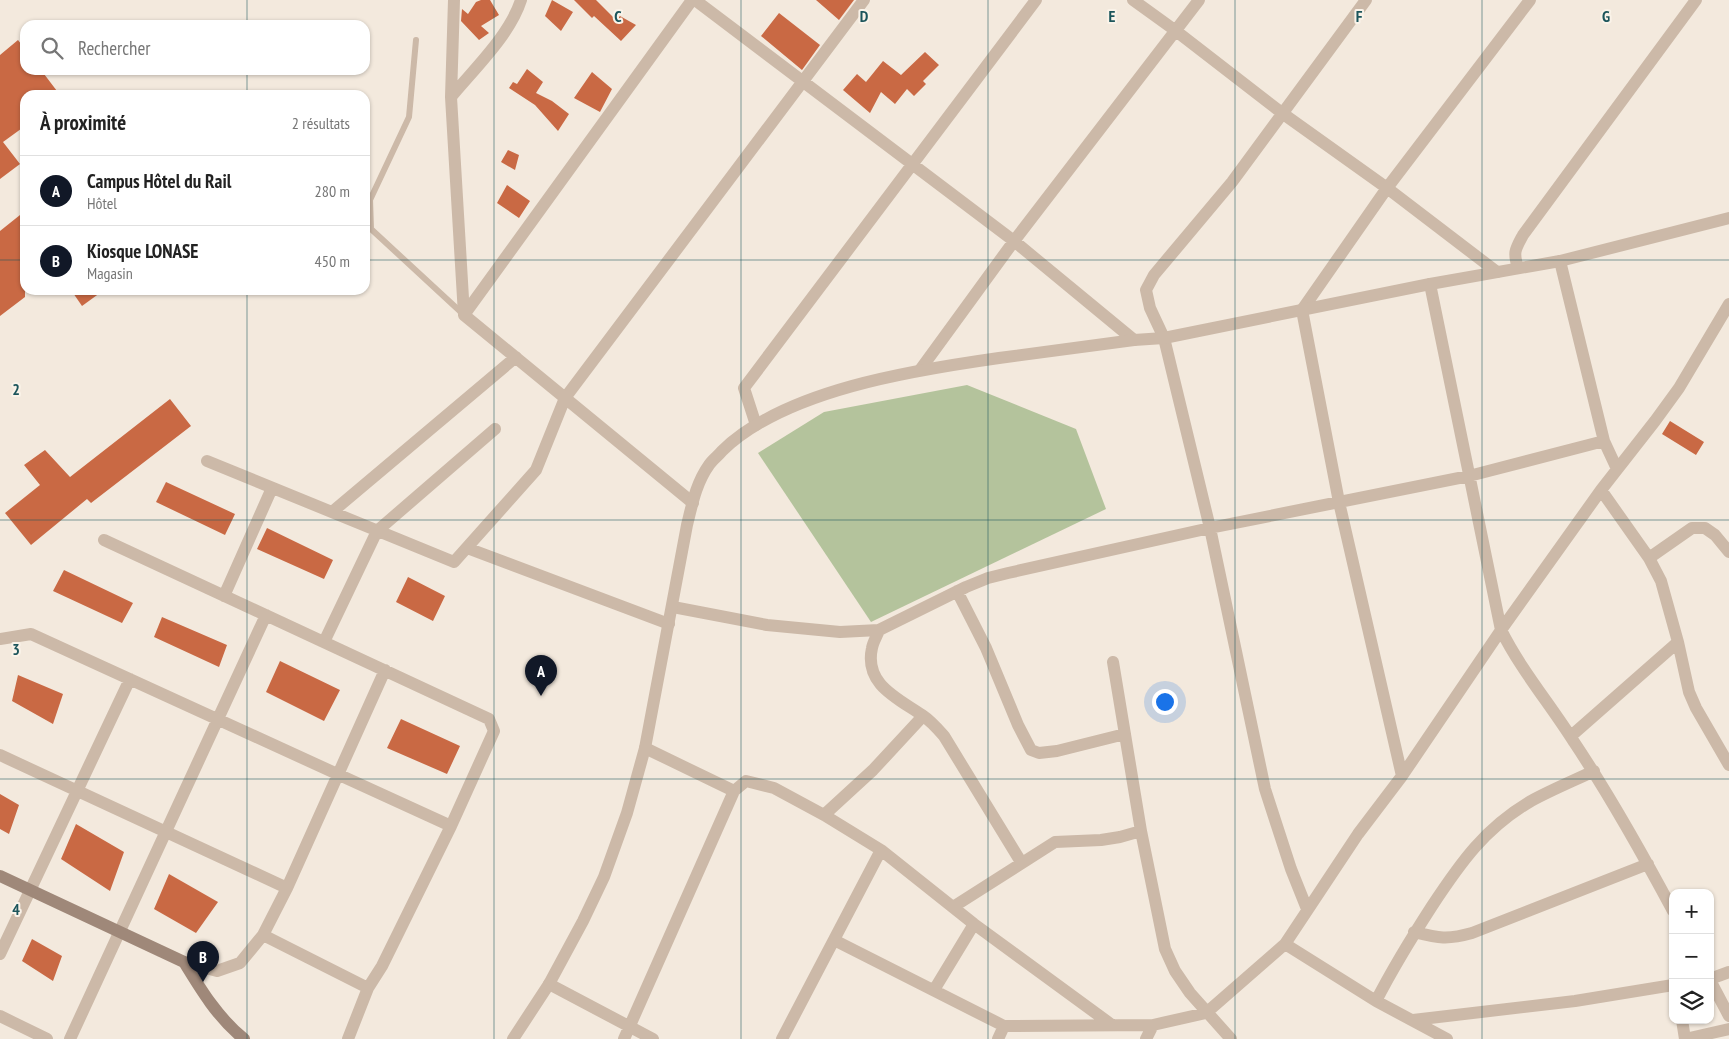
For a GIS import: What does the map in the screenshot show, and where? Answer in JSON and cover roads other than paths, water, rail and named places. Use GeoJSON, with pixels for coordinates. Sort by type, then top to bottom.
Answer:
{"type":"FeatureCollection","features":[{"type":"Feature","properties":{"kind":"main road"},"geometry":{"type":"LineString","coordinates":[[0,876],[184,962],[200,989],[222,1018],[244,1039]]}},
{"type":"Feature","properties":{"kind":"street"},"geometry":{"type":"LineString","coordinates":[[454,0],[451,97],[464,315],[693,503]]}},
{"type":"Feature","properties":{"kind":"street"},"geometry":{"type":"LineString","coordinates":[[451,97],[498,40],[518,10],[521,0]]}},
{"type":"Feature","properties":{"kind":"street"},"geometry":{"type":"LineString","coordinates":[[464,315],[694,0],[1014,241],[1134,340]]}},
{"type":"Feature","properties":{"kind":"street"},"geometry":{"type":"LineString","coordinates":[[207,461],[454,562],[536,470],[565,398],[864,0]]}},
{"type":"Feature","properties":{"kind":"street"},"geometry":{"type":"LineString","coordinates":[[756,425],[744,388],[1036,0]]}},
{"type":"Feature","properties":{"kind":"street"},"geometry":{"type":"LineString","coordinates":[[1133,0],[1497,272]]}},
{"type":"Feature","properties":{"kind":"street"},"geometry":{"type":"LineString","coordinates":[[920,370],[1014,241],[1199,0]]}},
{"type":"Feature","properties":{"kind":"street"},"geometry":{"type":"LineString","coordinates":[[1307,909],[1291,869],[1265,789],[1210,528],[1164,338],[1150,308],[1146,290],[1154,275],[1232,182],[1366,0]]}},
{"type":"Feature","properties":{"kind":"street"},"geometry":{"type":"LineString","coordinates":[[1402,776],[1339,502],[1302,310],[1387,188],[1530,0]]}},
{"type":"Feature","properties":{"kind":"street"},"geometry":{"type":"LineString","coordinates":[[1518,268],[1514,256],[1517,245],[1523,235],[1696,0]]}},
{"type":"Feature","properties":{"kind":"street"},"geometry":{"type":"LineString","coordinates":[[513,1039],[549,984],[604,877],[627,813],[645,748],[695,492],[709,464],[735,439],[756,425],[798,404],[857,386],[920,370],[1134,340],[1164,338],[1430,284],[1560,261],[1729,218]]}},
{"type":"Feature","properties":{"kind":"street"},"geometry":{"type":"LineString","coordinates":[[1560,261],[1604,441],[1617,469]]}},
{"type":"Feature","properties":{"kind":"street"},"geometry":{"type":"LineString","coordinates":[[1430,284],[1501,630],[1513,653],[1594,771],[1669,903]]}},
{"type":"Feature","properties":{"kind":"street"},"geometry":{"type":"LineString","coordinates":[[834,940],[1004,1026],[1153,1025],[1206,1013],[1285,944],[1358,834],[1402,776],[1501,630],[1601,490],[1656,421],[1679,388],[1729,304]]}},
{"type":"Feature","properties":{"kind":"street"},"geometry":{"type":"LineString","coordinates":[[332,512],[516,357]]}},
{"type":"Feature","properties":{"kind":"street"},"geometry":{"type":"LineString","coordinates":[[324,642],[377,531],[495,430]]}},
{"type":"Feature","properties":{"kind":"street"},"geometry":{"type":"LineString","coordinates":[[673,606],[767,625],[840,632],[879,630],[957,591],[988,578],[1210,528],[1469,476],[1604,441]]}},
{"type":"Feature","properties":{"kind":"street"},"geometry":{"type":"LineString","coordinates":[[224,596],[272,488]]}},
{"type":"Feature","properties":{"kind":"street"},"geometry":{"type":"LineString","coordinates":[[1601,490],[1649,558],[1661,581],[1678,642],[1689,692],[1696,708],[1729,765]]}},
{"type":"Feature","properties":{"kind":"street"},"geometry":{"type":"LineString","coordinates":[[1649,558],[1692,528],[1705,528],[1715,535],[1729,552]]}},
{"type":"Feature","properties":{"kind":"street"},"geometry":{"type":"LineString","coordinates":[[104,540],[489,719],[494,731],[451,826],[382,966],[368,988],[348,1039]]}},
{"type":"Feature","properties":{"kind":"street"},"geometry":{"type":"LineString","coordinates":[[467,548],[669,624]]}},
{"type":"Feature","properties":{"kind":"street"},"geometry":{"type":"LineString","coordinates":[[957,591],[986,648],[1018,725],[1031,750],[1039,753],[1058,751],[1125,734]]}},
{"type":"Feature","properties":{"kind":"street"},"geometry":{"type":"LineString","coordinates":[[70,1039],[266,615]]}},
{"type":"Feature","properties":{"kind":"street"},"geometry":{"type":"LineString","coordinates":[[879,630],[872,648],[871,664],[878,682],[888,692],[934,724],[944,736],[1021,862]]}},
{"type":"Feature","properties":{"kind":"street"},"geometry":{"type":"LineString","coordinates":[[0,639],[31,634],[451,826]]}},
{"type":"Feature","properties":{"kind":"street"},"geometry":{"type":"LineString","coordinates":[[1570,736],[1678,642]]}},
{"type":"Feature","properties":{"kind":"street"},"geometry":{"type":"LineString","coordinates":[[1113,662],[1141,831],[1165,949],[1175,971],[1206,1013],[1231,1039]]}},
{"type":"Feature","properties":{"kind":"street"},"geometry":{"type":"LineString","coordinates":[[184,962],[217,971],[240,963],[263,935],[287,888],[385,670]]}},
{"type":"Feature","properties":{"kind":"street"},"geometry":{"type":"LineString","coordinates":[[0,954],[130,679]]}},
{"type":"Feature","properties":{"kind":"street"},"geometry":{"type":"LineString","coordinates":[[824,815],[873,770],[923,716]]}},
{"type":"Feature","properties":{"kind":"street"},"geometry":{"type":"LineString","coordinates":[[645,748],[734,791]]}},
{"type":"Feature","properties":{"kind":"street"},"geometry":{"type":"LineString","coordinates":[[0,755],[287,888]]}},
{"type":"Feature","properties":{"kind":"street"},"geometry":{"type":"LineString","coordinates":[[1376,1001],[1414,932],[1459,866],[1481,840],[1532,801],[1594,771]]}},
{"type":"Feature","properties":{"kind":"street"},"geometry":{"type":"LineString","coordinates":[[624,1039],[734,791],[746,781],[774,788],[824,815],[881,850],[974,924],[1112,1025]]}},
{"type":"Feature","properties":{"kind":"street"},"geometry":{"type":"LineString","coordinates":[[953,907],[1055,842],[1101,840],[1141,831]]}},
{"type":"Feature","properties":{"kind":"street"},"geometry":{"type":"LineString","coordinates":[[787,1037],[834,940],[881,850]]}},
{"type":"Feature","properties":{"kind":"street"},"geometry":{"type":"LineString","coordinates":[[1414,932],[1439,938],[1454,938],[1489,927],[1648,864]]}},
{"type":"Feature","properties":{"kind":"street"},"geometry":{"type":"LineString","coordinates":[[934,990],[974,924]]}},
{"type":"Feature","properties":{"kind":"street"},"geometry":{"type":"LineString","coordinates":[[263,935],[368,988]]}},
{"type":"Feature","properties":{"kind":"street"},"geometry":{"type":"LineString","coordinates":[[1285,944],[1376,1001],[1445,1039]]}},
{"type":"Feature","properties":{"kind":"street"},"geometry":{"type":"LineString","coordinates":[[1712,979],[1729,972]]}},
{"type":"Feature","properties":{"kind":"street"},"geometry":{"type":"LineString","coordinates":[[549,984],[653,1039]]}},
{"type":"Feature","properties":{"kind":"street"},"geometry":{"type":"LineString","coordinates":[[1413,1020],[1575,1001],[1669,986]]}},
{"type":"Feature","properties":{"kind":"street"},"geometry":{"type":"LineString","coordinates":[[1714,988],[1729,1016]]}},
{"type":"Feature","properties":{"kind":"street"},"geometry":{"type":"LineString","coordinates":[[0,1016],[47,1039]]}},
{"type":"Feature","properties":{"kind":"street"},"geometry":{"type":"LineString","coordinates":[[1683,1024],[1685,1039],[1729,1029]]}},
{"type":"Feature","properties":{"kind":"street"},"geometry":{"type":"LineString","coordinates":[[1146,1039],[1153,1025]]}},
{"type":"Feature","properties":{"kind":"street"},"geometry":{"type":"LineString","coordinates":[[998,1039],[1004,1026]]}},
{"type":"Feature","properties":{"kind":"lane"},"geometry":{"type":"LineString","coordinates":[[416,40],[409,117],[370,200],[371,229],[464,315]]}},
{"type":"Feature","properties":{"kind":"place","name":"Campus Hôtel du Rail"},"geometry":{"type":"Point","coordinates":[541,696]}},
{"type":"Feature","properties":{"kind":"place","name":"Kiosque LONASE"},"geometry":{"type":"Point","coordinates":[203,982]}}]}
